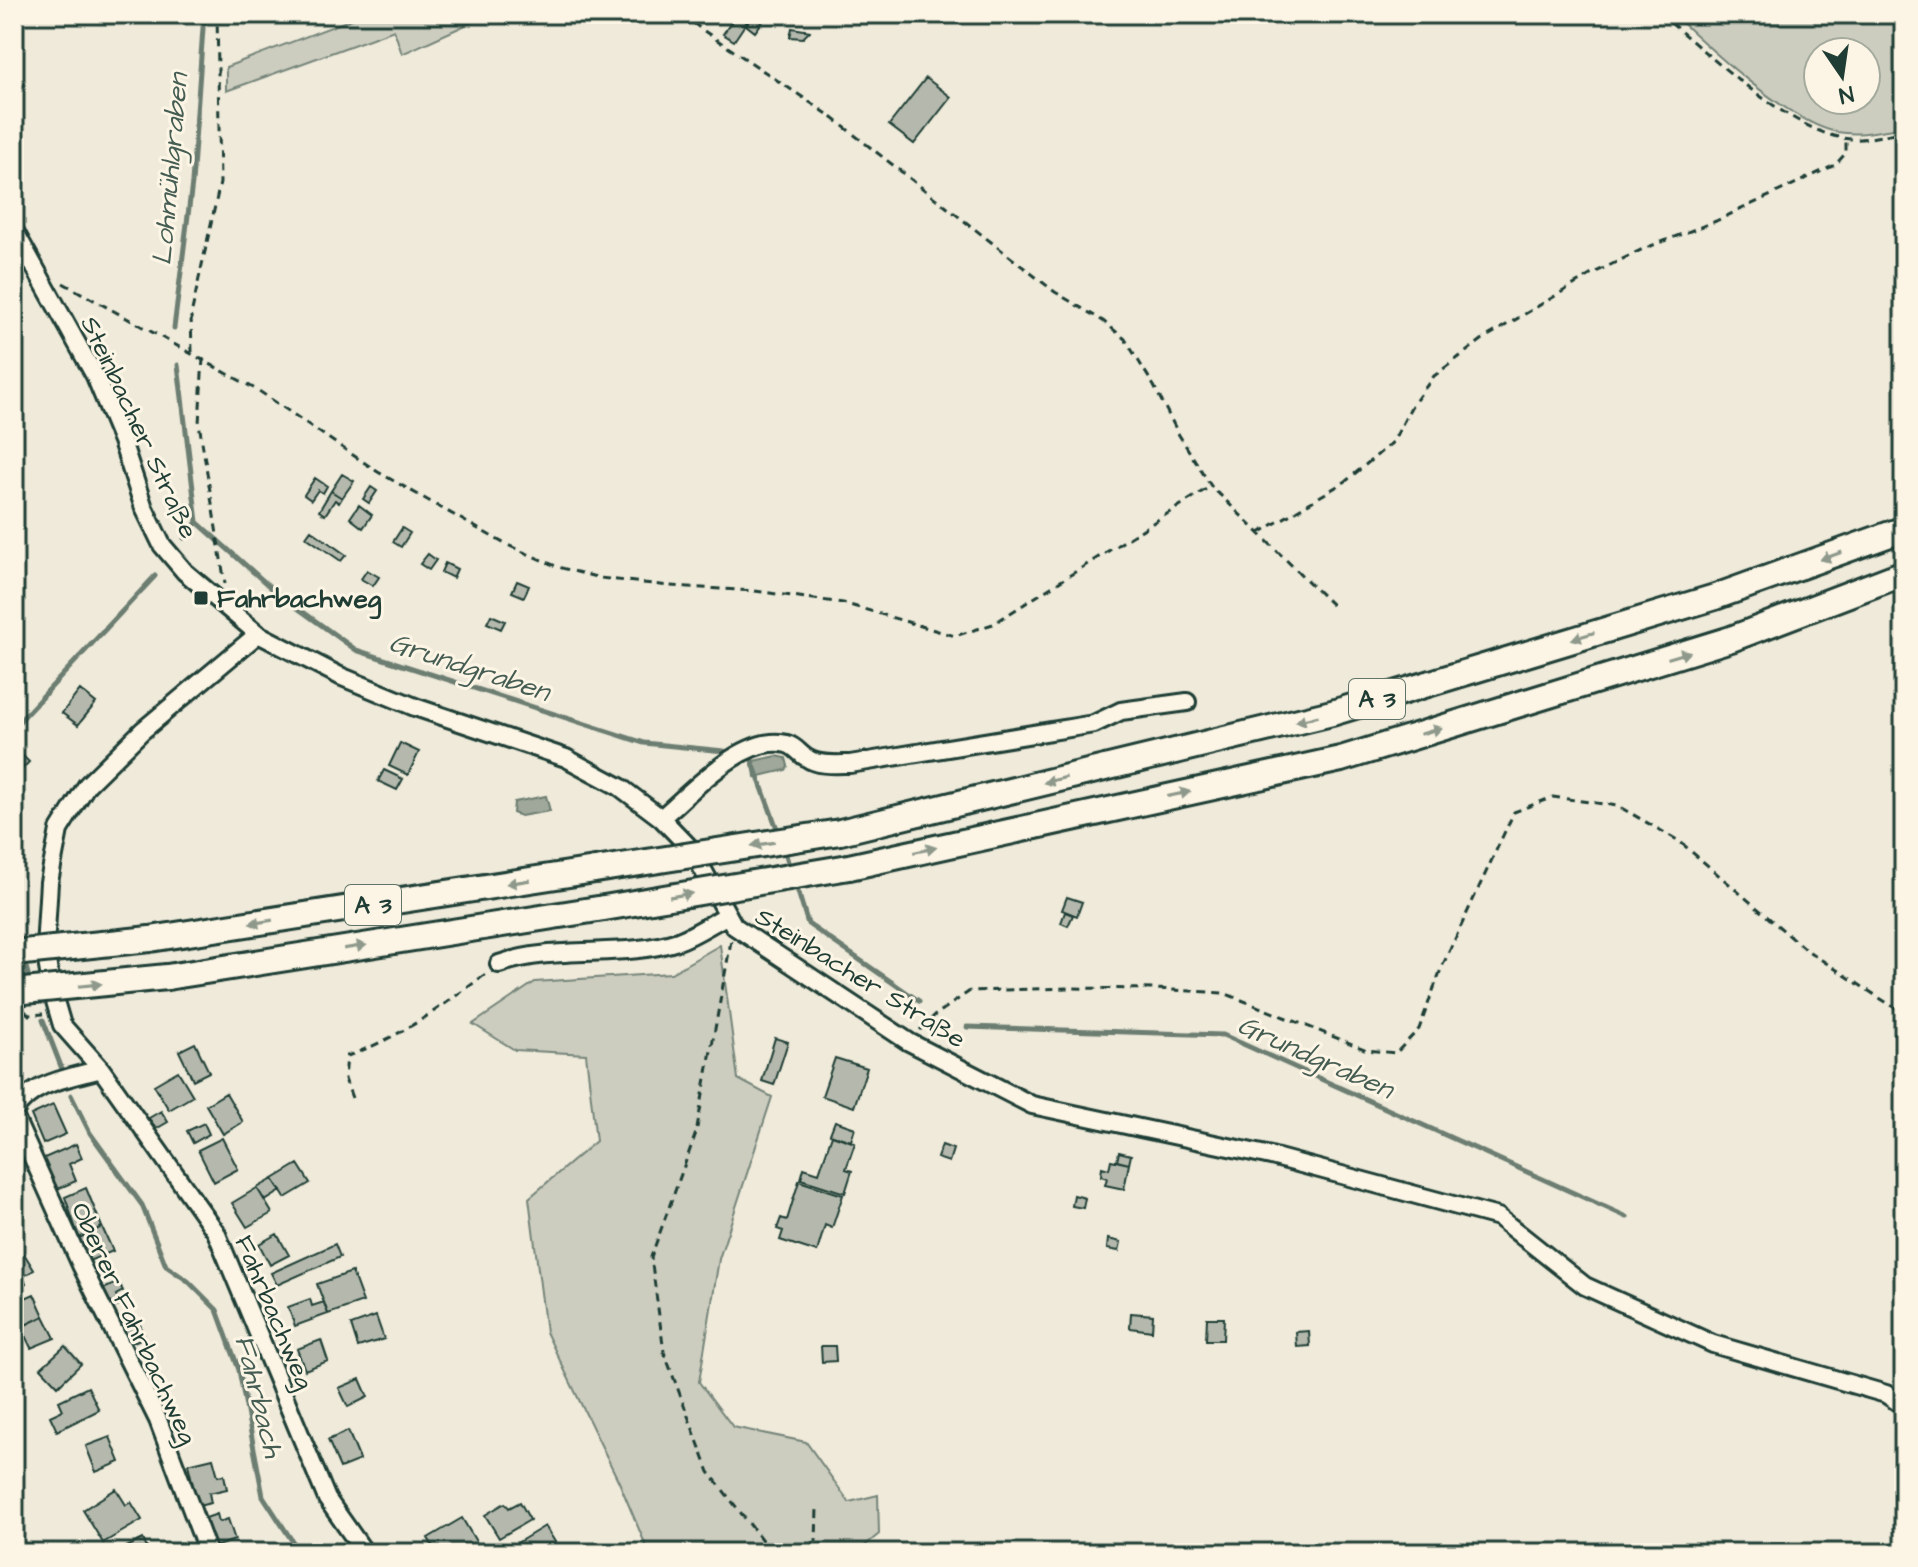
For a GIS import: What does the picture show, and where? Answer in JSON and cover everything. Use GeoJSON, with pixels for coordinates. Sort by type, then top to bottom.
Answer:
{"type":"FeatureCollection","features":[{"type":"Feature","properties":{"kind":"highway","name":"A 3"},"geometry":{"type":"LineString","coordinates":[[14,953],[150,939],[840,832],[1332,713],[1715,597],[1904,529]]}},
{"type":"Feature","properties":{"kind":"highway","name":"A 3"},"geometry":{"type":"LineString","coordinates":[[14,992],[167,977],[849,867],[1341,759],[1731,639],[1904,573]]}},
{"type":"Feature","properties":{"kind":"street","name":"Steinbacher Straße"},"geometry":{"type":"LineString","coordinates":[[14,230],[95,376],[122,441],[144,508],[162,545],[185,572],[229,612],[258,634],[340,676],[415,707],[566,758],[620,787],[661,818],[692,850],[731,920],[909,1042],[1032,1105],[1271,1156],[1498,1217],[1585,1286],[1599,1293],[1713,1344],[1886,1394],[1904,1406]]}},
{"type":"Feature","properties":{"kind":"street","name":"Fahrbachweg"},"geometry":{"type":"LineString","coordinates":[[258,634],[142,731],[87,785],[59,830],[49,882],[45,949],[62,1025],[101,1069],[216,1232],[327,1499],[365,1553]]}},
{"type":"Feature","properties":{"kind":"street"},"geometry":{"type":"LineString","coordinates":[[661,818],[722,766],[760,744],[786,744],[798,749],[807,759],[850,764],[1094,724],[1121,711],[1187,702]]}},
{"type":"Feature","properties":{"kind":"street"},"geometry":{"type":"LineString","coordinates":[[499,964],[525,955],[643,947],[679,941],[731,920]]}},
{"type":"Feature","properties":{"kind":"street","name":"Oberer Fahrbachweg"},"geometry":{"type":"LineString","coordinates":[[101,1069],[36,1089],[21,1101],[14,1114],[81,1265],[158,1420],[208,1553]]}},
{"type":"Feature","properties":{"kind":"path"},"geometry":{"type":"LineString","coordinates":[[192,352],[191,315],[220,183],[217,14]]}},
{"type":"Feature","properties":{"kind":"path"},"geometry":{"type":"LineString","coordinates":[[682,14],[829,115],[1055,292],[1103,321],[1125,339],[1211,486],[1335,608]]}},
{"type":"Feature","properties":{"kind":"path"},"geometry":{"type":"LineString","coordinates":[[1660,14],[1736,77],[1788,115],[1821,133],[1846,139],[1867,139],[1904,131]]}},
{"type":"Feature","properties":{"kind":"path"},"geometry":{"type":"LineString","coordinates":[[1259,533],[1346,481],[1393,442],[1411,407],[1434,376],[1483,339],[1592,274],[1835,165],[1846,153],[1846,139]]}},
{"type":"Feature","properties":{"kind":"path"},"geometry":{"type":"LineString","coordinates":[[40,276],[55,279],[203,358],[259,391],[378,472],[505,544],[558,567],[600,578],[755,591],[843,603],[955,636],[993,624],[1211,486]]}},
{"type":"Feature","properties":{"kind":"path"},"geometry":{"type":"LineString","coordinates":[[203,358],[199,423],[229,612]]}},
{"type":"Feature","properties":{"kind":"path"},"geometry":{"type":"LineString","coordinates":[[909,1042],[934,1016],[970,991],[1156,989],[1224,993],[1367,1050],[1396,1053],[1419,1029],[1441,969],[1514,812],[1553,797],[1618,806],[1679,841],[1805,949],[1904,1014]]}},
{"type":"Feature","properties":{"kind":"path"},"geometry":{"type":"LineString","coordinates":[[731,920],[696,1133],[651,1257],[664,1352],[709,1472],[772,1552],[797,1550],[816,1541],[817,1508]]}},
{"type":"Feature","properties":{"kind":"path"},"geometry":{"type":"LineString","coordinates":[[352,1098],[345,1079],[347,1056],[373,1047],[430,1016],[499,964]]}},
{"type":"Feature","properties":{"kind":"path"},"geometry":{"type":"LineString","coordinates":[[14,1016],[29,1015]]}},
{"type":"Feature","properties":{"kind":"shaded area"},"geometry":{"type":"Polygon","coordinates":[[[365,14],[490,14],[402,54],[394,30],[226,91],[226,67],[365,14]]]}},
{"type":"Feature","properties":{"kind":"shaded area"},"geometry":{"type":"Polygon","coordinates":[[[1673,14],[1904,14],[1904,127],[1854,133],[1837,132],[1817,125],[1773,99],[1728,64],[1673,14]]]}},
{"type":"Feature","properties":{"kind":"shaded area"},"geometry":{"type":"Polygon","coordinates":[[[777,756],[786,758],[786,770],[755,777],[753,761],[777,756]]]}},
{"type":"Feature","properties":{"kind":"shaded area"},"geometry":{"type":"Polygon","coordinates":[[[546,796],[550,811],[521,816],[513,813],[514,802],[546,796]]]}},
{"type":"Feature","properties":{"kind":"shaded area"},"geometry":{"type":"Polygon","coordinates":[[[720,945],[738,1079],[772,1097],[719,1259],[699,1382],[733,1427],[806,1442],[849,1502],[878,1495],[879,1534],[856,1553],[649,1553],[619,1482],[546,1332],[529,1198],[596,1141],[586,1054],[515,1050],[473,1024],[535,982],[671,973],[720,945]]]}},
{"type":"Feature","properties":{"kind":"building"},"geometry":{"type":"Polygon","coordinates":[[[737,14],[752,14],[734,41],[723,34],[737,14]]]}},
{"type":"Feature","properties":{"kind":"building"},"geometry":{"type":"Polygon","coordinates":[[[754,14],[768,14],[755,32],[746,25],[754,14]]]}},
{"type":"Feature","properties":{"kind":"building"},"geometry":{"type":"Polygon","coordinates":[[[792,28],[810,31],[803,38],[790,37],[792,28]]]}},
{"type":"Feature","properties":{"kind":"building"},"geometry":{"type":"Polygon","coordinates":[[[926,78],[951,97],[914,144],[889,125],[926,78]]]}},
{"type":"Feature","properties":{"kind":"building"},"geometry":{"type":"Polygon","coordinates":[[[342,474],[354,481],[342,498],[331,491],[342,474]]]}},
{"type":"Feature","properties":{"kind":"building"},"geometry":{"type":"Polygon","coordinates":[[[315,478],[327,486],[323,493],[318,490],[311,500],[304,495],[315,478]]]}},
{"type":"Feature","properties":{"kind":"building"},"geometry":{"type":"Polygon","coordinates":[[[371,487],[377,491],[369,503],[363,499],[371,487]]]}},
{"type":"Feature","properties":{"kind":"building"},"geometry":{"type":"Polygon","coordinates":[[[331,491],[342,498],[339,503],[335,500],[325,515],[319,511],[331,491]]]}},
{"type":"Feature","properties":{"kind":"building"},"geometry":{"type":"Polygon","coordinates":[[[359,505],[372,515],[363,528],[350,518],[359,505]]]}},
{"type":"Feature","properties":{"kind":"building"},"geometry":{"type":"Polygon","coordinates":[[[402,528],[410,533],[401,547],[393,542],[402,528]]]}},
{"type":"Feature","properties":{"kind":"building"},"geometry":{"type":"Polygon","coordinates":[[[311,530],[346,555],[341,561],[306,537],[311,530]]]}},
{"type":"Feature","properties":{"kind":"building"},"geometry":{"type":"Polygon","coordinates":[[[428,554],[436,560],[429,570],[420,564],[428,554]]]}},
{"type":"Feature","properties":{"kind":"building"},"geometry":{"type":"Polygon","coordinates":[[[445,563],[457,569],[453,578],[441,572],[445,563]]]}},
{"type":"Feature","properties":{"kind":"building"},"geometry":{"type":"Polygon","coordinates":[[[367,570],[379,577],[373,586],[361,579],[367,570]]]}},
{"type":"Feature","properties":{"kind":"building"},"geometry":{"type":"Polygon","coordinates":[[[517,581],[529,586],[524,597],[512,592],[517,581]]]}},
{"type":"Feature","properties":{"kind":"building"},"geometry":{"type":"Polygon","coordinates":[[[491,615],[505,621],[501,629],[487,623],[491,615]]]}},
{"type":"Feature","properties":{"kind":"building"},"geometry":{"type":"Polygon","coordinates":[[[80,690],[96,703],[78,725],[62,713],[80,690]]]}},
{"type":"Feature","properties":{"kind":"building"},"geometry":{"type":"Polygon","coordinates":[[[400,743],[419,752],[408,775],[389,766],[400,743]]]}},
{"type":"Feature","properties":{"kind":"building"},"geometry":{"type":"Polygon","coordinates":[[[20,753],[29,762],[21,770],[14,763],[20,753]]]}},
{"type":"Feature","properties":{"kind":"building"},"geometry":{"type":"Polygon","coordinates":[[[384,770],[403,779],[397,790],[378,781],[384,770]]]}},
{"type":"Feature","properties":{"kind":"building"},"geometry":{"type":"Polygon","coordinates":[[[1067,897],[1082,902],[1077,916],[1062,910],[1067,897]]]}},
{"type":"Feature","properties":{"kind":"building"},"geometry":{"type":"Polygon","coordinates":[[[1065,912],[1073,915],[1068,926],[1061,923],[1065,912]]]}},
{"type":"Feature","properties":{"kind":"building"},"geometry":{"type":"Polygon","coordinates":[[[775,1038],[788,1042],[774,1085],[762,1081],[775,1038]]]}},
{"type":"Feature","properties":{"kind":"building"},"geometry":{"type":"Polygon","coordinates":[[[195,1043],[209,1072],[193,1080],[179,1051],[195,1043]]]}},
{"type":"Feature","properties":{"kind":"building"},"geometry":{"type":"Polygon","coordinates":[[[835,1058],[867,1068],[854,1107],[822,1096],[835,1058]]]}},
{"type":"Feature","properties":{"kind":"building"},"geometry":{"type":"Polygon","coordinates":[[[178,1071],[193,1096],[169,1110],[154,1085],[178,1071]]]}},
{"type":"Feature","properties":{"kind":"building"},"geometry":{"type":"Polygon","coordinates":[[[226,1093],[243,1122],[223,1134],[206,1105],[226,1093]]]}},
{"type":"Feature","properties":{"kind":"building"},"geometry":{"type":"Polygon","coordinates":[[[53,1105],[66,1134],[43,1144],[31,1115],[53,1105]]]}},
{"type":"Feature","properties":{"kind":"building"},"geometry":{"type":"Polygon","coordinates":[[[161,1111],[168,1122],[156,1129],[149,1118],[161,1111]]]}},
{"type":"Feature","properties":{"kind":"building"},"geometry":{"type":"Polygon","coordinates":[[[835,1121],[855,1128],[851,1141],[830,1134],[835,1121]]]}},
{"type":"Feature","properties":{"kind":"building"},"geometry":{"type":"Polygon","coordinates":[[[204,1123],[209,1134],[193,1143],[187,1131],[204,1123]]]}},
{"type":"Feature","properties":{"kind":"building"},"geometry":{"type":"Polygon","coordinates":[[[832,1135],[855,1143],[846,1169],[852,1171],[845,1193],[801,1179],[804,1168],[819,1173],[832,1135]]]}},
{"type":"Feature","properties":{"kind":"building"},"geometry":{"type":"Polygon","coordinates":[[[222,1138],[238,1169],[214,1182],[198,1150],[222,1138]]]}},
{"type":"Feature","properties":{"kind":"building"},"geometry":{"type":"Polygon","coordinates":[[[76,1144],[82,1158],[69,1164],[76,1181],[55,1190],[42,1159],[76,1144]]]}},
{"type":"Feature","properties":{"kind":"building"},"geometry":{"type":"Polygon","coordinates":[[[942,1145],[953,1149],[949,1162],[937,1158],[942,1145]]]}},
{"type":"Feature","properties":{"kind":"building"},"geometry":{"type":"Polygon","coordinates":[[[1119,1152],[1131,1155],[1129,1164],[1117,1161],[1119,1152]]]}},
{"type":"Feature","properties":{"kind":"building"},"geometry":{"type":"Polygon","coordinates":[[[1111,1160],[1129,1164],[1124,1189],[1105,1185],[1107,1178],[1101,1176],[1102,1167],[1109,1169],[1111,1160]]]}},
{"type":"Feature","properties":{"kind":"building"},"geometry":{"type":"Polygon","coordinates":[[[298,1164],[310,1183],[285,1198],[273,1179],[298,1164]]]}},
{"type":"Feature","properties":{"kind":"building"},"geometry":{"type":"Polygon","coordinates":[[[273,1179],[281,1191],[265,1201],[257,1188],[273,1179]]]}},
{"type":"Feature","properties":{"kind":"building"},"geometry":{"type":"Polygon","coordinates":[[[799,1181],[843,1195],[832,1228],[825,1225],[817,1252],[780,1240],[783,1231],[777,1229],[781,1218],[787,1220],[799,1181]]]}},
{"type":"Feature","properties":{"kind":"building"},"geometry":{"type":"Polygon","coordinates":[[[86,1188],[102,1227],[79,1238],[65,1197],[86,1188]]]}},
{"type":"Feature","properties":{"kind":"building"},"geometry":{"type":"Polygon","coordinates":[[[257,1188],[272,1213],[247,1227],[232,1203],[257,1188]]]}},
{"type":"Feature","properties":{"kind":"building"},"geometry":{"type":"Polygon","coordinates":[[[1074,1195],[1085,1198],[1083,1208],[1072,1206],[1074,1195]]]}},
{"type":"Feature","properties":{"kind":"building"},"geometry":{"type":"Polygon","coordinates":[[[102,1227],[113,1251],[89,1261],[79,1238],[102,1227]]]}},
{"type":"Feature","properties":{"kind":"building"},"geometry":{"type":"Polygon","coordinates":[[[277,1234],[289,1255],[270,1265],[259,1244],[277,1234]]]}},
{"type":"Feature","properties":{"kind":"building"},"geometry":{"type":"Polygon","coordinates":[[[1108,1239],[1121,1242],[1119,1251],[1107,1249],[1108,1239]]]}},
{"type":"Feature","properties":{"kind":"building"},"geometry":{"type":"Polygon","coordinates":[[[335,1244],[340,1257],[277,1285],[271,1273],[335,1244]]]}},
{"type":"Feature","properties":{"kind":"building"},"geometry":{"type":"Polygon","coordinates":[[[23,1252],[34,1270],[22,1277],[26,1283],[14,1291],[14,1258],[23,1252]]]}},
{"type":"Feature","properties":{"kind":"building"},"geometry":{"type":"Polygon","coordinates":[[[352,1272],[363,1302],[328,1314],[317,1284],[352,1272]]]}},
{"type":"Feature","properties":{"kind":"building"},"geometry":{"type":"Polygon","coordinates":[[[119,1282],[123,1291],[116,1295],[120,1305],[109,1309],[101,1290],[119,1282]]]}},
{"type":"Feature","properties":{"kind":"building"},"geometry":{"type":"Polygon","coordinates":[[[34,1294],[44,1316],[21,1327],[14,1312],[14,1303],[34,1294]]]}},
{"type":"Feature","properties":{"kind":"building"},"geometry":{"type":"Polygon","coordinates":[[[310,1299],[312,1306],[324,1302],[328,1314],[295,1326],[288,1307],[310,1299]]]}},
{"type":"Feature","properties":{"kind":"building"},"geometry":{"type":"Polygon","coordinates":[[[1131,1313],[1153,1315],[1152,1331],[1130,1328],[1131,1313]]]}},
{"type":"Feature","properties":{"kind":"building"},"geometry":{"type":"Polygon","coordinates":[[[44,1316],[55,1338],[31,1348],[21,1327],[44,1316]]]}},
{"type":"Feature","properties":{"kind":"building"},"geometry":{"type":"Polygon","coordinates":[[[128,1316],[131,1323],[138,1320],[145,1337],[127,1345],[116,1321],[128,1316]]]}},
{"type":"Feature","properties":{"kind":"building"},"geometry":{"type":"Polygon","coordinates":[[[376,1316],[384,1339],[358,1347],[351,1325],[376,1316]]]}},
{"type":"Feature","properties":{"kind":"building"},"geometry":{"type":"Polygon","coordinates":[[[1207,1318],[1224,1318],[1223,1340],[1206,1340],[1207,1318]]]}},
{"type":"Feature","properties":{"kind":"building"},"geometry":{"type":"Polygon","coordinates":[[[1309,1331],[1310,1346],[1297,1347],[1296,1332],[1309,1331]]]}},
{"type":"Feature","properties":{"kind":"building"},"geometry":{"type":"Polygon","coordinates":[[[321,1340],[328,1361],[305,1370],[297,1349],[321,1340]]]}},
{"type":"Feature","properties":{"kind":"building"},"geometry":{"type":"Polygon","coordinates":[[[65,1346],[81,1364],[58,1386],[41,1368],[65,1346]]]}},
{"type":"Feature","properties":{"kind":"building"},"geometry":{"type":"Polygon","coordinates":[[[821,1346],[835,1346],[836,1361],[822,1362],[821,1346]]]}},
{"type":"Feature","properties":{"kind":"building"},"geometry":{"type":"Polygon","coordinates":[[[360,1379],[368,1397],[348,1407],[339,1388],[360,1379]]]}},
{"type":"Feature","properties":{"kind":"building"},"geometry":{"type":"Polygon","coordinates":[[[88,1387],[99,1410],[57,1431],[50,1416],[63,1410],[59,1401],[88,1387]]]}},
{"type":"Feature","properties":{"kind":"building"},"geometry":{"type":"Polygon","coordinates":[[[348,1431],[360,1460],[340,1468],[328,1440],[348,1431]]]}},
{"type":"Feature","properties":{"kind":"building"},"geometry":{"type":"Polygon","coordinates":[[[110,1437],[120,1462],[96,1472],[86,1446],[110,1437]]]}},
{"type":"Feature","properties":{"kind":"building"},"geometry":{"type":"Polygon","coordinates":[[[213,1458],[218,1476],[224,1475],[227,1489],[209,1493],[211,1503],[198,1506],[188,1464],[213,1458]]]}},
{"type":"Feature","properties":{"kind":"building"},"geometry":{"type":"Polygon","coordinates":[[[116,1489],[126,1505],[131,1502],[142,1520],[103,1543],[83,1510],[116,1489]]]}},
{"type":"Feature","properties":{"kind":"building"},"geometry":{"type":"Polygon","coordinates":[[[520,1502],[530,1520],[499,1538],[485,1515],[505,1503],[509,1508],[520,1502]]]}},
{"type":"Feature","properties":{"kind":"building"},"geometry":{"type":"Polygon","coordinates":[[[217,1514],[219,1522],[228,1519],[235,1540],[211,1548],[203,1519],[217,1514]]]}},
{"type":"Feature","properties":{"kind":"building"},"geometry":{"type":"Polygon","coordinates":[[[462,1518],[481,1550],[476,1553],[437,1553],[428,1538],[462,1518]]]}},
{"type":"Feature","properties":{"kind":"building"},"geometry":{"type":"Polygon","coordinates":[[[545,1526],[562,1553],[516,1553],[512,1546],[545,1526]]]}},
{"type":"Feature","properties":{"kind":"building"},"geometry":{"type":"Polygon","coordinates":[[[143,1539],[149,1553],[114,1553],[143,1539]]]}},
{"type":"Feature","properties":{"kind":"waterway","name":"Lohmühlgraben"},"geometry":{"type":"LineString","coordinates":[[174,328],[192,183],[204,14]]}},
{"type":"Feature","properties":{"kind":"waterway","name":"Lohmühlgraben"},"geometry":{"type":"LineString","coordinates":[[178,365],[197,522]]}},
{"type":"Feature","properties":{"kind":"waterway","name":"Grundgraben"},"geometry":{"type":"LineString","coordinates":[[197,522],[278,594],[356,650],[644,743],[724,751]]}},
{"type":"Feature","properties":{"kind":"waterway","name":"Fahrbach"},"geometry":{"type":"LineString","coordinates":[[184,538],[197,522]]}},
{"type":"Feature","properties":{"kind":"waterway","name":"Fahrbach"},"geometry":{"type":"LineString","coordinates":[[14,727],[155,576]]}},
{"type":"Feature","properties":{"kind":"waterway","name":"Grundgraben"},"geometry":{"type":"LineString","coordinates":[[750,755],[779,834]]}},
{"type":"Feature","properties":{"kind":"waterway","name":"Grundgraben"},"geometry":{"type":"LineString","coordinates":[[784,848],[790,869]]}},
{"type":"Feature","properties":{"kind":"waterway","name":"Grundgraben"},"geometry":{"type":"LineString","coordinates":[[795,882],[808,924],[919,1001]]}},
{"type":"Feature","properties":{"kind":"waterway","name":"Fahrbach"},"geometry":{"type":"LineString","coordinates":[[14,926],[20,947]]}},
{"type":"Feature","properties":{"kind":"waterway","name":"Fahrbach"},"geometry":{"type":"LineString","coordinates":[[24,960],[31,985]]}},
{"type":"Feature","properties":{"kind":"waterway","name":"Fahrbach"},"geometry":{"type":"LineString","coordinates":[[43,1020],[62,1069]]}},
{"type":"Feature","properties":{"kind":"waterway","name":"Grundgraben"},"geometry":{"type":"LineString","coordinates":[[967,1027],[1223,1035],[1627,1217]]}},
{"type":"Feature","properties":{"kind":"waterway","name":"Fahrbach"},"geometry":{"type":"LineString","coordinates":[[71,1095],[90,1133],[142,1205],[166,1266],[188,1281],[217,1310],[239,1370],[263,1496],[300,1553]]}},
{"type":"Feature","properties":{"kind":"place","name":"Fahrbachweg"},"geometry":{"type":"Point","coordinates":[201,598]}}]}
